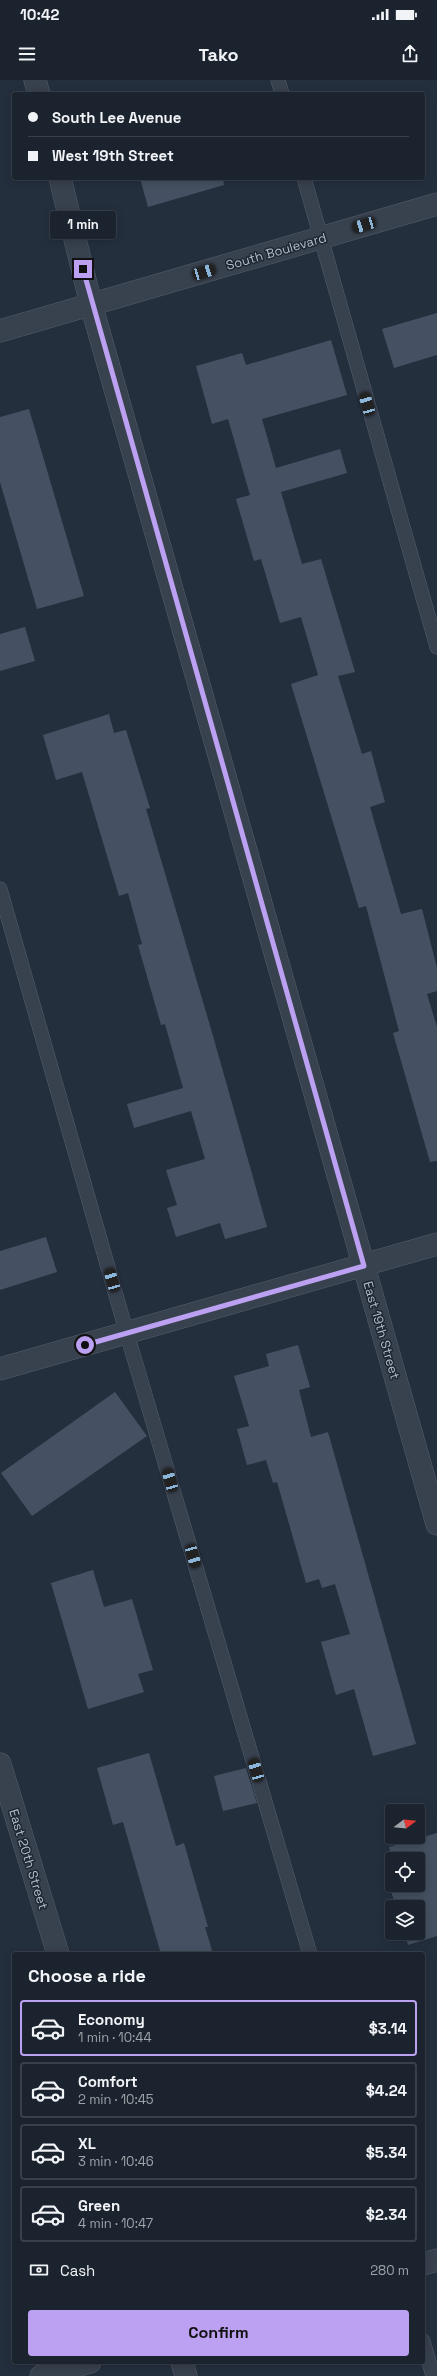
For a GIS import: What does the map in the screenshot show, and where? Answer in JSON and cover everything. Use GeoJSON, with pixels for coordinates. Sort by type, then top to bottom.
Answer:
{"type":"FeatureCollection","features":[{"type":"Feature","properties":{"kind":"street"},"geometry":{"type":"LineString","coordinates":[[35,80],[38,92]]}},
{"type":"Feature","properties":{"kind":"street","name":"East 19th Street"},"geometry":{"type":"LineString","coordinates":[[60,180],[91,304],[437,1524]]}},
{"type":"Feature","properties":{"kind":"street","name":"South Boulevard"},"geometry":{"type":"LineString","coordinates":[[0,331],[437,204]]}},
{"type":"Feature","properties":{"kind":"street"},"geometry":{"type":"LineString","coordinates":[[0,1369],[127,1334],[437,1244]]}},
{"type":"Feature","properties":{"kind":"street","name":"East 20th Street"},"geometry":{"type":"LineString","coordinates":[[0,1764],[57,1952]]}},
{"type":"Feature","properties":{"kind":"street"},"geometry":{"type":"LineString","coordinates":[[425,2263],[437,2260]]}},
{"type":"Feature","properties":{"kind":"street"},"geometry":{"type":"LineString","coordinates":[[41,2376],[83,2364]]}},
{"type":"Feature","properties":{"kind":"street"},"geometry":{"type":"LineString","coordinates":[[183,2364],[186,2376]]}},
{"type":"Feature","properties":{"kind":"lane"},"geometry":{"type":"LineString","coordinates":[[278,80],[281,92]]}},
{"type":"Feature","properties":{"kind":"lane"},"geometry":{"type":"LineString","coordinates":[[305,180],[437,646]]}},
{"type":"Feature","properties":{"kind":"lane"},"geometry":{"type":"LineString","coordinates":[[0,889],[127,1334],[309,1952]]}},
{"type":"Feature","properties":{"kind":"lane"},"geometry":{"type":"LineString","coordinates":[[425,2348],[433,2376]]}},
{"type":"Feature","properties":{"kind":"building"},"geometry":{"type":"Polygon","coordinates":[[[141,180],[223,180],[224,185],[148,207],[141,180]]]}},
{"type":"Feature","properties":{"kind":"building"},"geometry":{"type":"Polygon","coordinates":[[[437,313],[437,355],[394,368],[382,329],[437,313]]]}},
{"type":"Feature","properties":{"kind":"building"},"geometry":{"type":"Polygon","coordinates":[[[331,340],[347,395],[262,419],[276,468],[340,449],[347,473],[281,492],[302,564],[321,559],[355,672],[338,676],[362,754],[371,751],[385,802],[370,807],[401,914],[422,909],[437,968],[437,991],[427,994],[437,1027],[437,1161],[430,1162],[393,1033],[399,1031],[366,906],[359,908],[291,684],[318,675],[301,617],[280,623],[261,559],[254,561],[236,499],[250,495],[228,419],[212,424],[196,366],[242,353],[246,365],[331,340]]]}},
{"type":"Feature","properties":{"kind":"building"},"geometry":{"type":"Polygon","coordinates":[[[29,409],[84,596],[37,609],[0,482],[0,417],[29,409]]]}},
{"type":"Feature","properties":{"kind":"building"},"geometry":{"type":"Polygon","coordinates":[[[25,627],[35,661],[0,671],[0,634],[25,627]]]}},
{"type":"Feature","properties":{"kind":"building"},"geometry":{"type":"Polygon","coordinates":[[[109,714],[114,733],[126,730],[150,808],[146,809],[211,1029],[267,1227],[225,1239],[220,1223],[176,1237],[167,1208],[177,1205],[166,1170],[205,1159],[191,1111],[134,1128],[127,1104],[183,1088],[165,1024],[161,1025],[138,945],[142,944],[128,893],[119,896],[82,772],[56,780],[43,735],[109,714]]]}},
{"type":"Feature","properties":{"kind":"building"},"geometry":{"type":"Polygon","coordinates":[[[46,1237],[57,1272],[0,1290],[0,1251],[46,1237]]]}},
{"type":"Feature","properties":{"kind":"building"},"geometry":{"type":"Polygon","coordinates":[[[298,1345],[310,1387],[299,1390],[311,1437],[328,1432],[416,1744],[373,1756],[354,1689],[336,1695],[321,1642],[350,1634],[335,1584],[322,1588],[319,1579],[306,1583],[277,1482],[273,1483],[266,1460],[247,1465],[237,1429],[249,1426],[234,1376],[269,1366],[266,1354],[298,1345]]]}},
{"type":"Feature","properties":{"kind":"building"},"geometry":{"type":"Polygon","coordinates":[[[115,1392],[147,1436],[32,1516],[1,1473],[115,1392]]]}},
{"type":"Feature","properties":{"kind":"building"},"geometry":{"type":"Polygon","coordinates":[[[93,1570],[104,1607],[132,1599],[153,1670],[138,1674],[144,1692],[88,1709],[51,1583],[93,1570]]]}},
{"type":"Feature","properties":{"kind":"building"},"geometry":{"type":"Polygon","coordinates":[[[149,1753],[176,1846],[184,1843],[208,1927],[205,1927],[212,1952],[160,1952],[123,1822],[113,1825],[97,1768],[149,1753]]]}},
{"type":"Feature","properties":{"kind":"building"},"geometry":{"type":"Polygon","coordinates":[[[246,1768],[257,1803],[223,1811],[214,1776],[246,1768]]]}},
{"type":"Feature","properties":{"kind":"building"},"geometry":{"type":"Polygon","coordinates":[[[437,1833],[437,1936],[425,1940],[425,1900],[394,1900],[391,1892],[425,1892],[425,1852],[390,1852],[389,1847],[399,1844],[425,1844],[425,1836],[437,1833]]]}},
{"type":"Feature","properties":{"kind":"building"},"geometry":{"type":"Polygon","coordinates":[[[407,1940],[424,1940],[408,1945],[407,1940]]]}},
{"type":"Feature","properties":{"kind":"route"},"geometry":{"type":"LineString","coordinates":[[83,269],[91,304],[364,1266],[85,1345]]}}]}
